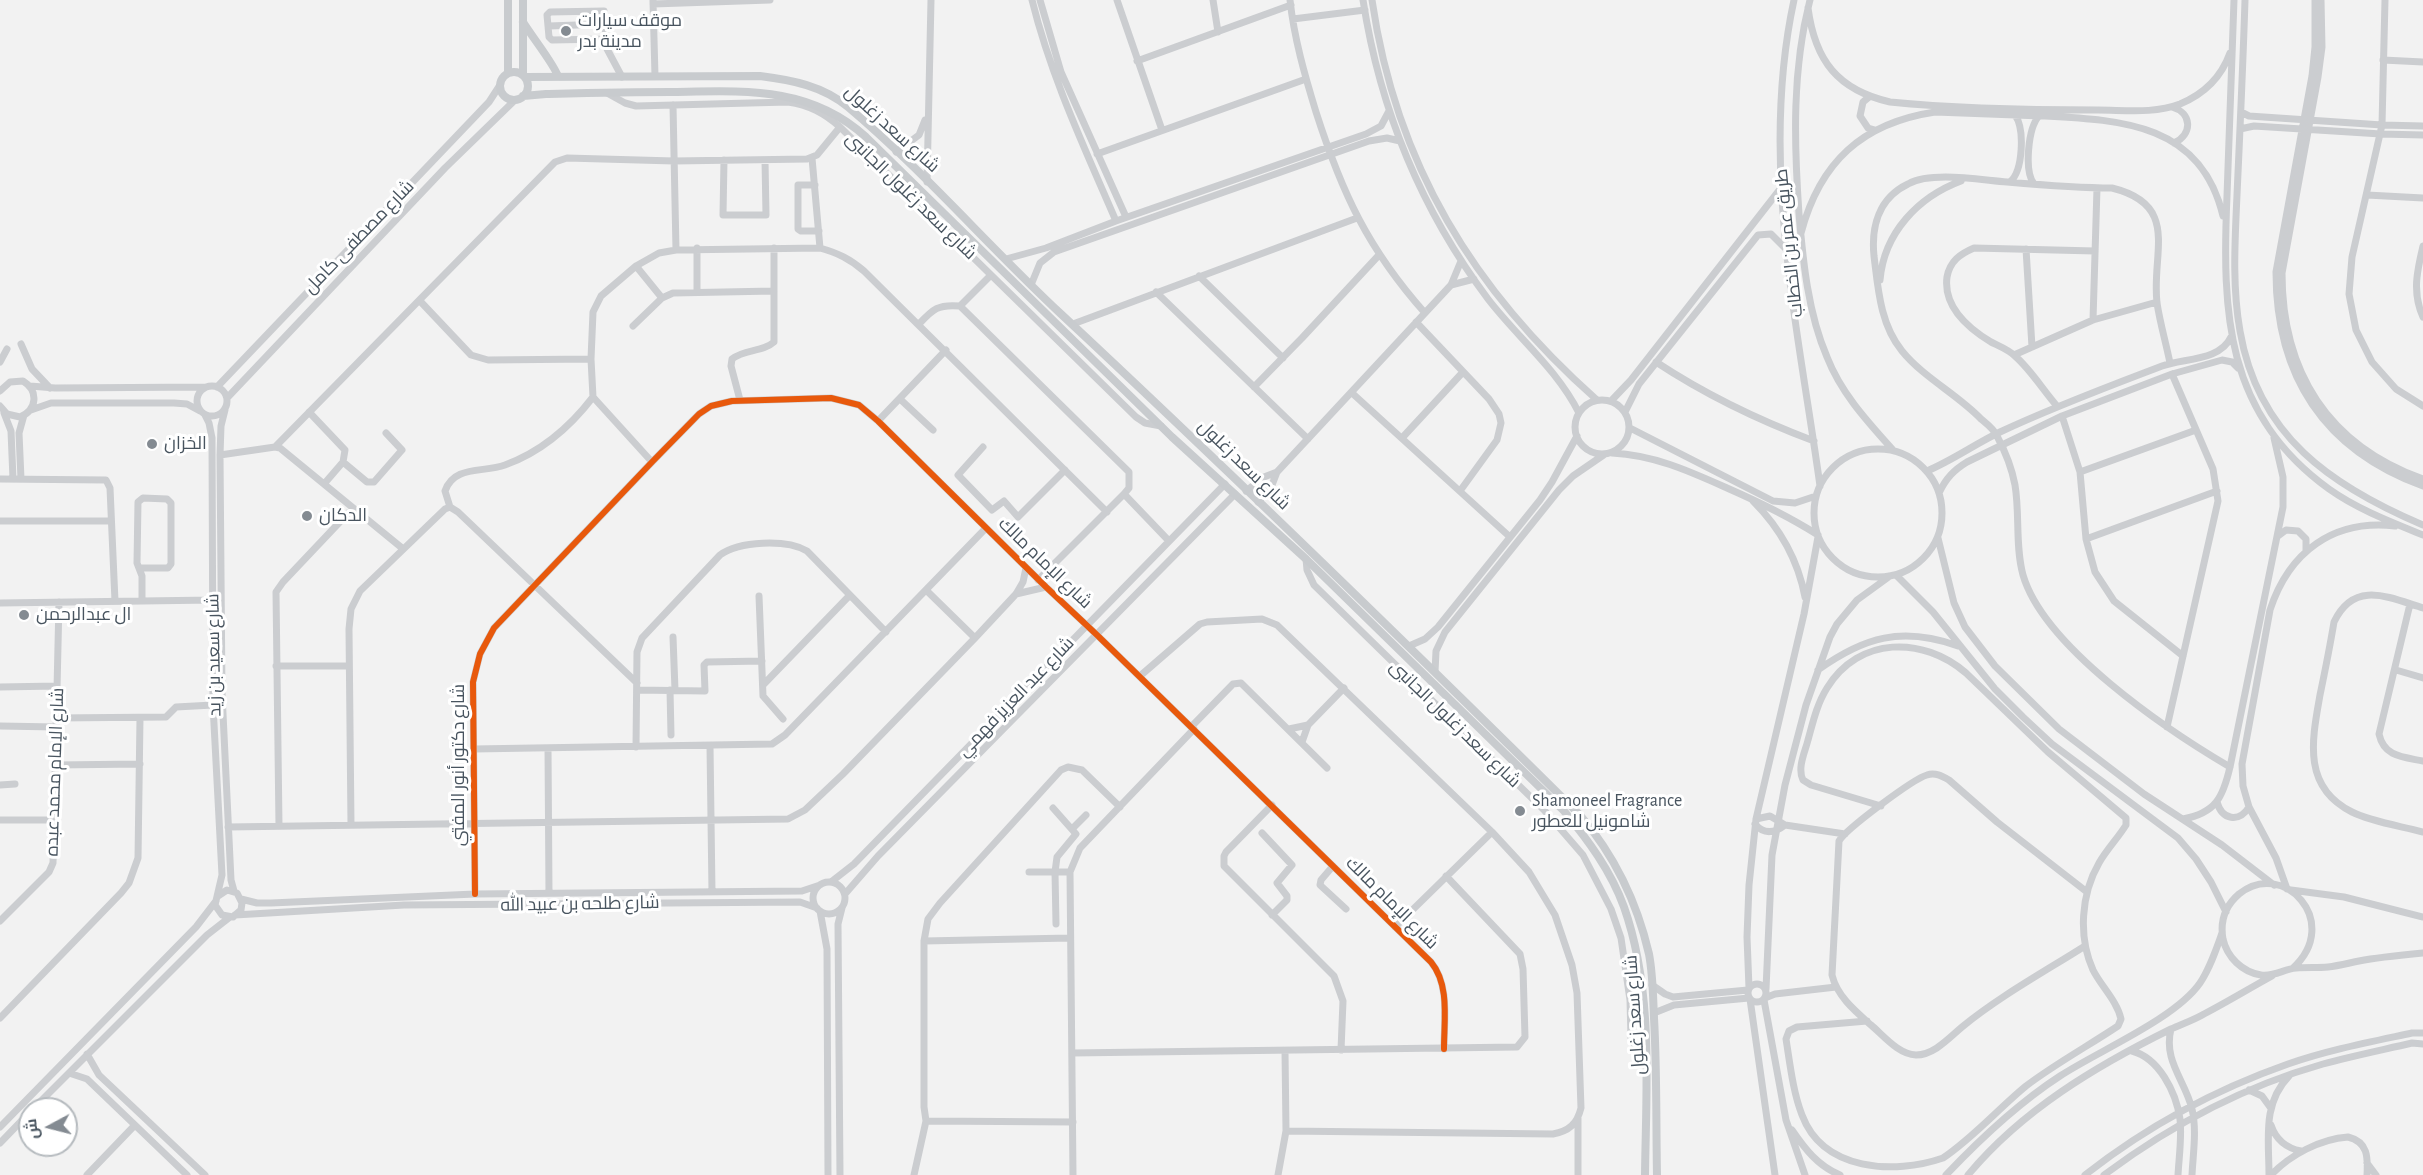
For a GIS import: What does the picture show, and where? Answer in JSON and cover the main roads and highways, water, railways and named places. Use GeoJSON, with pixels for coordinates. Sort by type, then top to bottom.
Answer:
{"type":"FeatureCollection","features":[{"type":"Feature","properties":{"kind":"main road"},"geometry":{"type":"LineString","coordinates":[[508,0],[508,73]]}},
{"type":"Feature","properties":{"kind":"main road"},"geometry":{"type":"LineString","coordinates":[[523,0],[524,76],[528,87],[519,98],[503,94],[500,85],[508,73],[516,72],[524,76]]}},
{"type":"Feature","properties":{"kind":"main road"},"geometry":{"type":"LineString","coordinates":[[523,21],[537,45],[556,68],[558,77]]}},
{"type":"Feature","properties":{"kind":"main road"},"geometry":{"type":"LineString","coordinates":[[508,47],[523,46]]}},
{"type":"Feature","properties":{"kind":"main road","name":"شارع سعد زغلول"},"geometry":{"type":"LineString","coordinates":[[524,76],[760,76],[817,88],[848,107],[927,182],[964,226],[1006,259],[1436,672],[1564,811],[1588,840],[1614,884],[1632,934],[1641,983],[1645,1065],[1645,1175]]}},
{"type":"Feature","properties":{"kind":"main road","name":"شارع سعد زغلول"},"geometry":{"type":"LineString","coordinates":[[519,98],[546,94],[746,91],[767,92],[808,102],[858,130],[964,226],[1161,426],[1580,815],[1610,855],[1623,879],[1643,930],[1649,957],[1654,1013],[1657,1175]]}},
{"type":"Feature","properties":{"kind":"main road"},"geometry":{"type":"LineString","coordinates":[[1303,557],[1306,547]]}},
{"type":"Feature","properties":{"kind":"place","name":"موقف سيارات مدينة بدر"},"geometry":{"type":"Point","coordinates":[566,31]}},
{"type":"Feature","properties":{"kind":"place","name":"الخزان"},"geometry":{"type":"Point","coordinates":[152,444]}},
{"type":"Feature","properties":{"kind":"place","name":"الدكان"},"geometry":{"type":"Point","coordinates":[307,516]}},
{"type":"Feature","properties":{"kind":"place","name":"ال عبدالرحمن"},"geometry":{"type":"Point","coordinates":[24,615]}},
{"type":"Feature","properties":{"kind":"place","name":"Shamoneel Fragrance شامونيل للعطور"},"geometry":{"type":"Point","coordinates":[1520,811]}}]}
